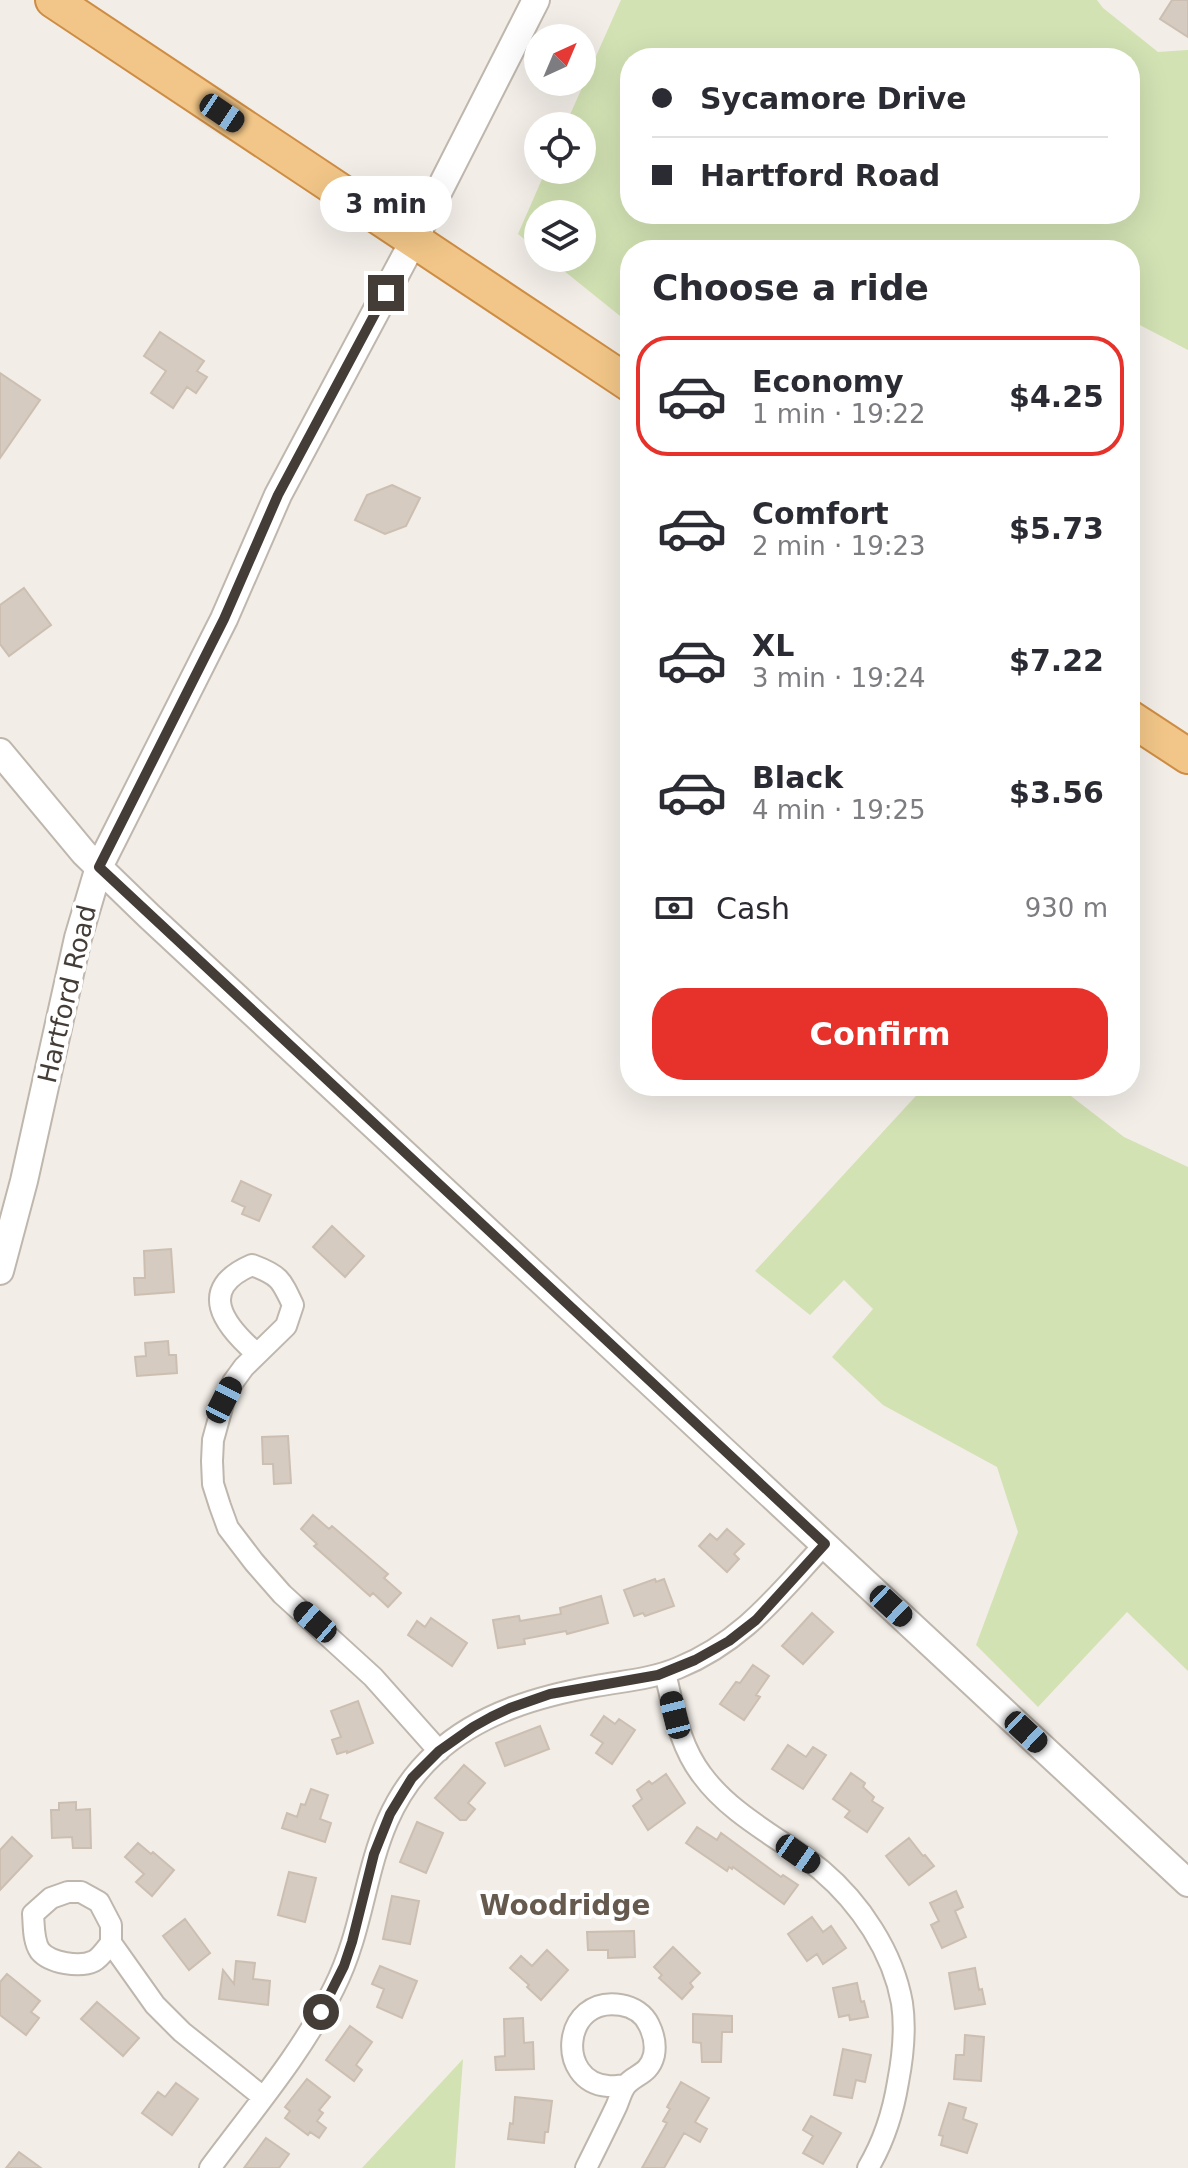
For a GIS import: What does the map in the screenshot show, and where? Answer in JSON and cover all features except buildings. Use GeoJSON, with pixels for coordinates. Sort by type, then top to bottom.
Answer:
{"type":"FeatureCollection","features":[{"type":"Feature","properties":{"kind":"highway"},"geometry":{"type":"LineString","coordinates":[[53,0],[620,377]]}},
{"type":"Feature","properties":{"kind":"highway"},"geometry":{"type":"LineString","coordinates":[[1140,725],[1188,756]]}},
{"type":"Feature","properties":{"kind":"street","name":"Hartford Road"},"geometry":{"type":"LineString","coordinates":[[0,1271],[4,1233],[24,1181],[78,938],[99,867],[224,619],[278,495],[414,240],[536,0]]}},
{"type":"Feature","properties":{"kind":"street"},"geometry":{"type":"LineString","coordinates":[[0,752],[60,827],[99,867],[1188,1883]]}},
{"type":"Feature","properties":{"kind":"street"},"geometry":{"type":"LineString","coordinates":[[256,1353],[233,1382],[224,1400],[213,1440],[213,1484],[228,1528],[282,1594],[373,1677],[439,1751]]}},
{"type":"Feature","properties":{"kind":"street"},"geometry":{"type":"LineString","coordinates":[[210,2168],[263,2097],[334,1988],[352,1942],[374,1854],[390,1814],[412,1778],[439,1751],[473,1727],[510,1708],[550,1694],[665,1673],[729,1641],[767,1608],[825,1544]]}},
{"type":"Feature","properties":{"kind":"street"},"geometry":{"type":"LineString","coordinates":[[665,1673],[680,1736],[704,1778],[730,1804],[836,1884],[866,1920],[888,1960],[901,2002],[903,2045],[898,2087],[888,2128],[868,2168]]}},
{"type":"Feature","properties":{"kind":"street"},"geometry":{"type":"LineString","coordinates":[[111,1943],[168,2019],[263,2097]]}},
{"type":"Feature","properties":{"kind":"street"},"geometry":{"type":"LineString","coordinates":[[586,2168],[626,2085],[643,2074],[653,2056],[654,2036],[646,2018],[629,2006],[610,2003],[590,2009],[576,2024],[571,2043],[575,2063],[588,2078],[606,2086],[626,2085]]}},
{"type":"Feature","properties":{"kind":"green space"},"geometry":{"type":"Polygon","coordinates":[[[621,0],[1097,0],[1158,52],[1188,50],[1188,350],[1140,325],[1140,240],[620,240],[620,316],[565,272],[596,272],[596,200],[533,200],[540,184],[596,184],[596,112],[571,112],[578,96],[596,96],[596,56],[621,0]]]}},
{"type":"Feature","properties":{"kind":"green space"},"geometry":{"type":"Polygon","coordinates":[[[524,220],[524,239],[518,234],[524,220]]]}},
{"type":"Feature","properties":{"kind":"green space"},"geometry":{"type":"Polygon","coordinates":[[[916,1096],[1071,1096],[1124,1137],[1188,1167],[1188,1671],[1127,1612],[1038,1707],[976,1645],[1018,1532],[997,1467],[883,1405],[832,1357],[873,1309],[844,1280],[810,1315],[755,1271],[916,1096]]]}},
{"type":"Feature","properties":{"kind":"green space"},"geometry":{"type":"Polygon","coordinates":[[[463,2059],[455,2168],[362,2168],[463,2059]]]}},
{"type":"Feature","properties":{"kind":"district","name":"Woodridge"},"geometry":{"type":"Point","coordinates":[565,1905]}},
{"type":"Feature","properties":{"kind":"route"},"geometry":{"type":"LineString","coordinates":[[321,2012],[344,1966],[374,1854],[390,1814],[412,1778],[426,1763],[473,1727],[510,1708],[550,1694],[658,1675],[695,1660],[729,1641],[756,1620],[825,1544],[99,867],[224,619],[278,495],[386,293]]}}]}
